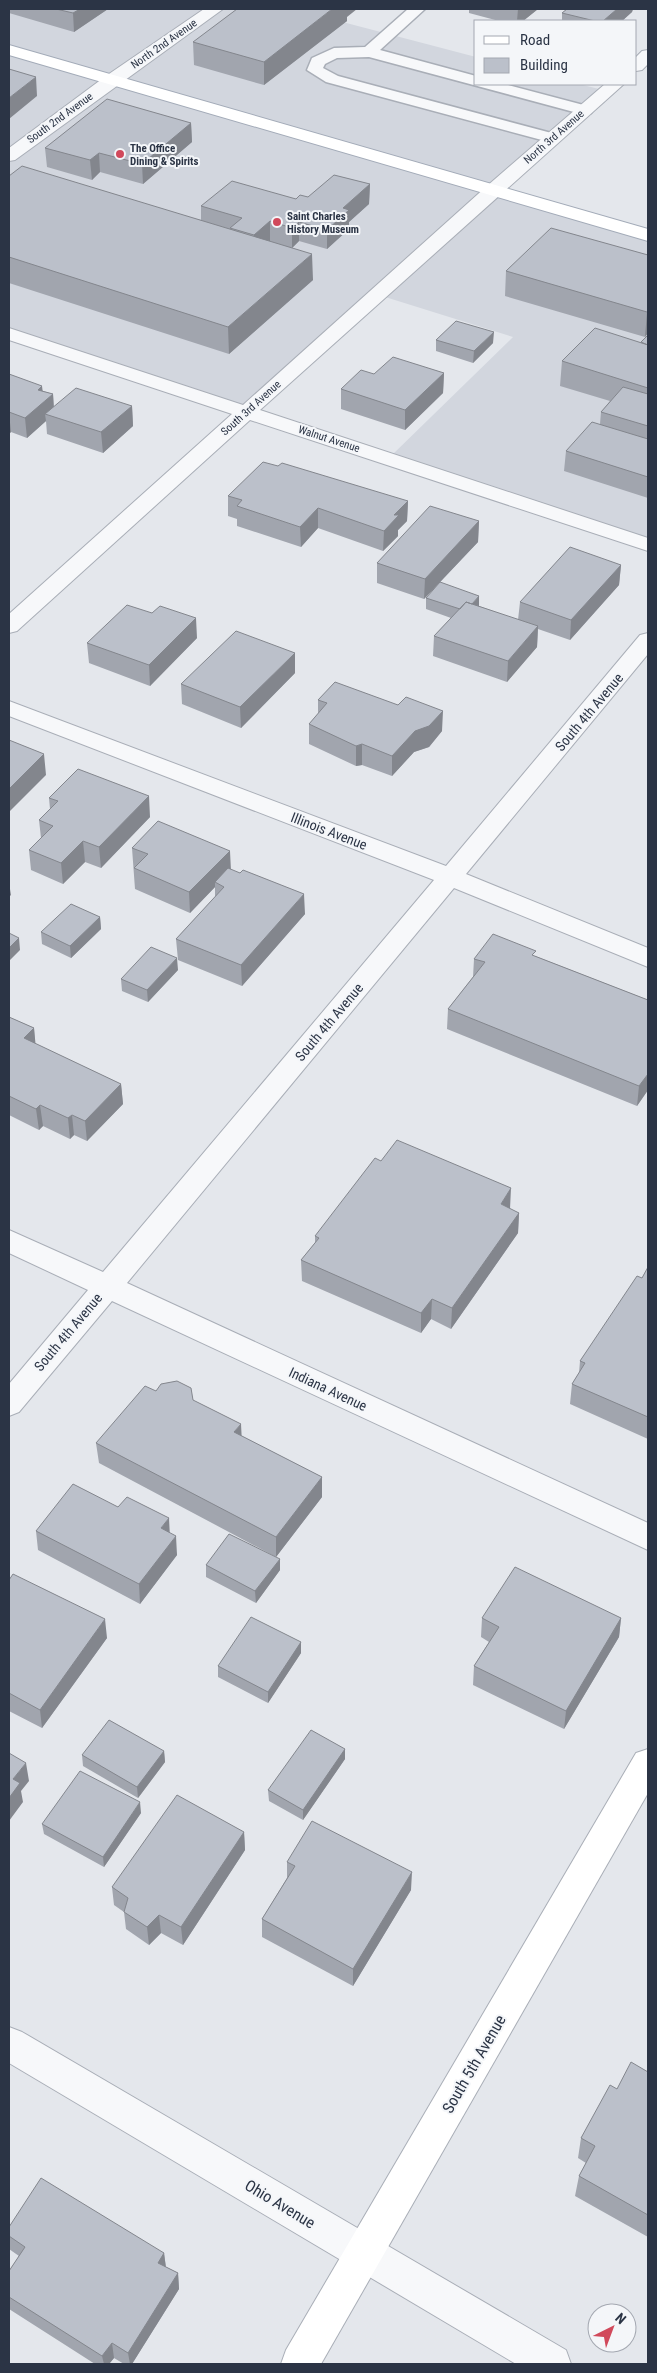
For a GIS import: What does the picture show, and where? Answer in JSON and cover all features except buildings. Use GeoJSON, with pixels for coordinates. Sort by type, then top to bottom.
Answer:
{"type":"FeatureCollection","features":[{"type":"Feature","properties":{"kind":"main road"},"geometry":{"type":"LineString","coordinates":[[9,50],[648,235]]}},
{"type":"Feature","properties":{"kind":"main road","name":"South 5th Avenue"},"geometry":{"type":"LineString","coordinates":[[300,2364],[648,1763]]}},
{"type":"Feature","properties":{"kind":"street","name":"North 2nd Avenue"},"geometry":{"type":"LineString","coordinates":[[112,80],[215,9]]}},
{"type":"Feature","properties":{"kind":"street"},"geometry":{"type":"LineString","coordinates":[[637,65],[648,55]]}},
{"type":"Feature","properties":{"kind":"street","name":"South 2nd Avenue"},"geometry":{"type":"LineString","coordinates":[[9,156],[112,80]]}},
{"type":"Feature","properties":{"kind":"street","name":"North 3rd Avenue"},"geometry":{"type":"LineString","coordinates":[[493,190],[614,85]]}},
{"type":"Feature","properties":{"kind":"street","name":"South 3rd Avenue"},"geometry":{"type":"LineString","coordinates":[[9,626],[493,190]]}},
{"type":"Feature","properties":{"kind":"street","name":"Walnut Avenue"},"geometry":{"type":"LineString","coordinates":[[9,334],[648,545]]}},
{"type":"Feature","properties":{"kind":"street","name":"South 4th Avenue"},"geometry":{"type":"LineString","coordinates":[[9,1404],[648,640]]}},
{"type":"Feature","properties":{"kind":"street","name":"Illinois Avenue"},"geometry":{"type":"LineString","coordinates":[[9,708],[451,877],[648,958]]}},
{"type":"Feature","properties":{"kind":"street","name":"Indiana Avenue"},"geometry":{"type":"LineString","coordinates":[[9,1240],[648,1537]]}},
{"type":"Feature","properties":{"kind":"street","name":"Ohio Avenue"},"geometry":{"type":"LineString","coordinates":[[9,2044],[552,2364]]}},
{"type":"Feature","properties":{"kind":"lane"},"geometry":{"type":"LineString","coordinates":[[369,52],[417,9]]}},
{"type":"Feature","properties":{"kind":"lane"},"geometry":{"type":"LineString","coordinates":[[474,80],[369,52],[334,53],[318,61],[315,70],[332,79],[553,138]]}},
{"type":"Feature","properties":{"kind":"lane"},"geometry":{"type":"LineString","coordinates":[[491,85],[585,110]]}},
{"type":"Feature","properties":{"kind":"shaded area"},"geometry":{"type":"Polygon","coordinates":[[[9,9],[207,9],[112,76],[9,46],[9,9]]]}},
{"type":"Feature","properties":{"kind":"shaded area"},"geometry":{"type":"Polygon","coordinates":[[[222,9],[293,9],[474,56],[474,85],[583,85],[603,90],[491,185],[121,79],[222,9]]]}},
{"type":"Feature","properties":{"kind":"shaded area"},"geometry":{"type":"Polygon","coordinates":[[[9,55],[101,81],[9,148],[9,55]]]}},
{"type":"Feature","properties":{"kind":"shaded area"},"geometry":{"type":"Polygon","coordinates":[[[113,85],[483,191],[245,406],[9,331],[9,161],[113,85]]]}},
{"type":"Feature","properties":{"kind":"shaded area"},"geometry":{"type":"Polygon","coordinates":[[[496,197],[648,241],[648,539],[392,455],[513,337],[382,296],[496,197]]]}},
{"type":"Feature","properties":{"kind":"place","name":"The Office Dining & Spirits"},"geometry":{"type":"Point","coordinates":[120,154]}},
{"type":"Feature","properties":{"kind":"place","name":"Saint Charles History Museum"},"geometry":{"type":"Point","coordinates":[277,222]}}]}
